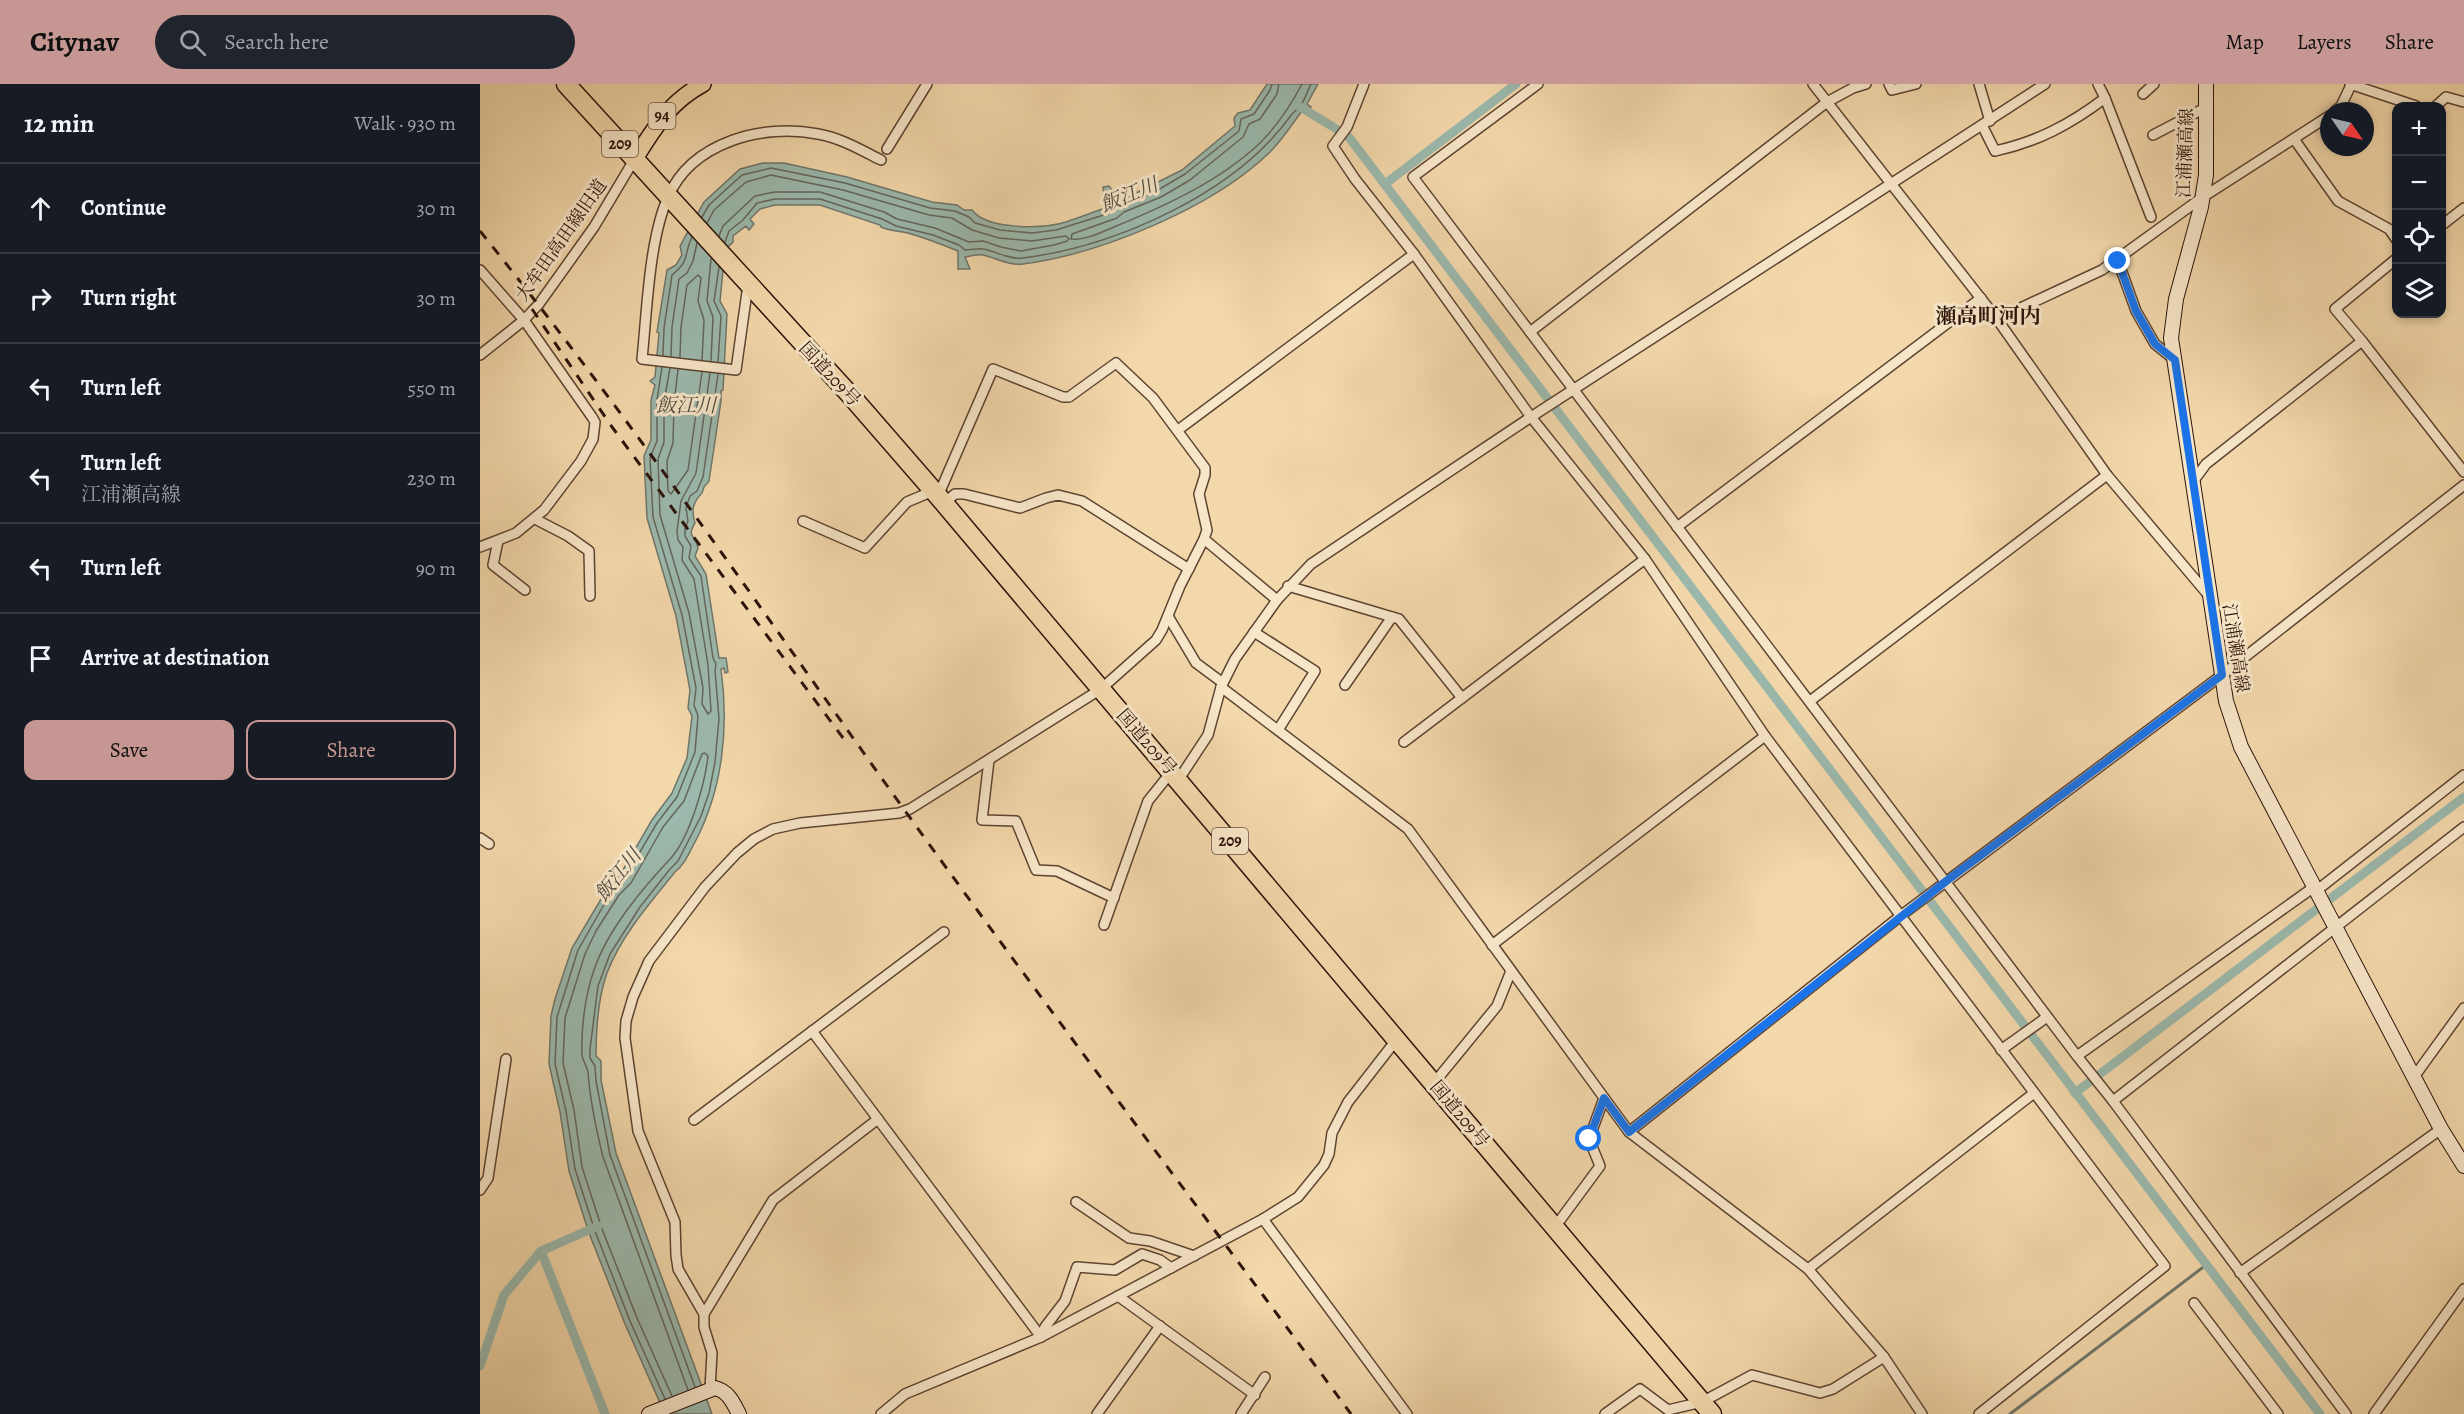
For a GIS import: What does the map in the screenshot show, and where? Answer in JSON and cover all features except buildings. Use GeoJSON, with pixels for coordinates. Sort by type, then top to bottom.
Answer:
{"type":"FeatureCollection","features":[{"type":"Feature","properties":{"kind":"highway","name":"国道209号"},"geometry":{"type":"LineString","coordinates":[[566,84],[852,397],[1175,775],[1707,1408]]}},
{"type":"Feature","properties":{"kind":"main road","name":"94"},"geometry":{"type":"LineString","coordinates":[[634,160],[661,117],[686,93],[703,84]]}},
{"type":"Feature","properties":{"kind":"main road","name":"江浦瀬高線"},"geometry":{"type":"LineString","coordinates":[[2206,84],[2206,175],[2203,197],[2176,299],[2172,338],[2192,483],[2231,722],[2241,747],[2315,889],[2441,1129],[2464,1166]]}},
{"type":"Feature","properties":{"kind":"main road"},"geometry":{"type":"LineString","coordinates":[[649,1414],[715,1388],[723,1390],[739,1414]]}},
{"type":"Feature","properties":{"kind":"street"},"geometry":{"type":"LineString","coordinates":[[887,149],[927,84]]}},
{"type":"Feature","properties":{"kind":"street"},"geometry":{"type":"LineString","coordinates":[[1364,84],[1347,127],[1333,146],[1355,180],[1414,254],[1531,417],[1645,559],[1765,736],[2004,1048],[2034,1093],[2165,1266],[1979,1414]]}},
{"type":"Feature","properties":{"kind":"street"},"geometry":{"type":"LineString","coordinates":[[1538,84],[1413,177],[1530,332],[1571,392],[1810,701],[2046,1018],[2113,1101],[2346,1414]]}},
{"type":"Feature","properties":{"kind":"street"},"geometry":{"type":"LineString","coordinates":[[1813,84],[1981,298],[2107,475],[2210,597]]}},
{"type":"Feature","properties":{"kind":"street"},"geometry":{"type":"LineString","coordinates":[[1530,332],[1827,102],[1853,88],[1866,84]]}},
{"type":"Feature","properties":{"kind":"street"},"geometry":{"type":"LineString","coordinates":[[1889,84],[1892,90],[1916,84]]}},
{"type":"Feature","properties":{"kind":"street"},"geometry":{"type":"LineString","coordinates":[[1979,84],[1986,123],[1995,151],[2024,145],[2079,117],[2105,98]]}},
{"type":"Feature","properties":{"kind":"street"},"geometry":{"type":"LineString","coordinates":[[1104,925],[1148,801],[1175,775],[1208,735],[1222,685],[1235,659],[1288,586],[1311,564],[1531,417],[2045,84]]}},
{"type":"Feature","properties":{"kind":"street"},"geometry":{"type":"LineString","coordinates":[[2098,84],[2151,217]]}},
{"type":"Feature","properties":{"kind":"street"},"geometry":{"type":"LineString","coordinates":[[2143,94],[2154,84]]}},
{"type":"Feature","properties":{"kind":"street"},"geometry":{"type":"LineString","coordinates":[[2343,102],[2351,85],[2404,102]]}},
{"type":"Feature","properties":{"kind":"street"},"geometry":{"type":"LineString","coordinates":[[2440,102],[2446,97],[2464,102]]}},
{"type":"Feature","properties":{"kind":"street"},"geometry":{"type":"LineString","coordinates":[[2153,135],[2205,108]]}},
{"type":"Feature","properties":{"kind":"street"},"geometry":{"type":"LineString","coordinates":[[1997,320],[2102,270],[2203,197],[2320,122]]}},
{"type":"Feature","properties":{"kind":"street"},"geometry":{"type":"LineString","coordinates":[[743,280],[736,370],[642,359],[657,230],[680,176],[709,151],[747,135],[795,130],[843,141],[881,160]]}},
{"type":"Feature","properties":{"kind":"street"},"geometry":{"type":"LineString","coordinates":[[2294,139],[2338,201],[2392,233]]}},
{"type":"Feature","properties":{"kind":"street","name":"大牟田高田線旧道"},"geometry":{"type":"LineString","coordinates":[[480,355],[524,320],[546,296],[587,237],[634,160]]}},
{"type":"Feature","properties":{"kind":"street"},"geometry":{"type":"LineString","coordinates":[[2446,222],[2464,208]]}},
{"type":"Feature","properties":{"kind":"street"},"geometry":{"type":"LineString","coordinates":[[1178,430],[1414,254]]}},
{"type":"Feature","properties":{"kind":"street"},"geometry":{"type":"LineString","coordinates":[[2115,261],[2118,261],[2136,311],[2155,344],[2175,360]]}},
{"type":"Feature","properties":{"kind":"street"},"geometry":{"type":"LineString","coordinates":[[2392,263],[2335,309],[2362,340],[2464,472]]}},
{"type":"Feature","properties":{"kind":"street"},"geometry":{"type":"LineString","coordinates":[[480,270],[524,320],[595,422],[589,449],[555,497],[535,519],[516,533],[480,546]]}},
{"type":"Feature","properties":{"kind":"street"},"geometry":{"type":"LineString","coordinates":[[1677,527],[1981,298]]}},
{"type":"Feature","properties":{"kind":"street"},"geometry":{"type":"LineString","coordinates":[[2192,483],[2206,464],[2362,340]]}},
{"type":"Feature","properties":{"kind":"street"},"geometry":{"type":"LineString","coordinates":[[710,1389],[712,1353],[704,1327],[704,1314],[678,1269],[675,1222],[638,1131],[626,1045],[626,1022],[633,997],[650,962],[705,887],[737,853],[754,839],[773,829],[800,823],[899,813],[910,809],[1101,689],[1155,640],[1207,530],[1199,494],[1205,468],[1153,398],[1116,363],[1069,397],[1063,397],[993,369],[938,497]]}},
{"type":"Feature","properties":{"kind":"street"},"geometry":{"type":"LineString","coordinates":[[1810,701],[2107,475]]}},
{"type":"Feature","properties":{"kind":"street"},"geometry":{"type":"LineString","coordinates":[[1629,1132],[1944,882],[2222,675],[2464,485]]}},
{"type":"Feature","properties":{"kind":"street"},"geometry":{"type":"LineString","coordinates":[[803,520],[865,548],[907,502],[964,494],[1020,508],[1059,495],[1083,501],[1189,569]]}},
{"type":"Feature","properties":{"kind":"street"},"geometry":{"type":"LineString","coordinates":[[535,519],[568,536],[590,551],[590,596]]}},
{"type":"Feature","properties":{"kind":"street"},"geometry":{"type":"LineString","coordinates":[[1204,538],[1277,600]]}},
{"type":"Feature","properties":{"kind":"street"},"geometry":{"type":"LineString","coordinates":[[498,541],[493,565],[525,590]]}},
{"type":"Feature","properties":{"kind":"street"},"geometry":{"type":"LineString","coordinates":[[1404,742],[1645,559]]}},
{"type":"Feature","properties":{"kind":"street"},"geometry":{"type":"LineString","coordinates":[[1288,586],[1399,619],[1462,698]]}},
{"type":"Feature","properties":{"kind":"street"},"geometry":{"type":"LineString","coordinates":[[1168,616],[1196,663],[1278,730],[1408,829],[1629,1132],[1808,1269],[1884,1357],[1922,1414]]}},
{"type":"Feature","properties":{"kind":"street"},"geometry":{"type":"LineString","coordinates":[[1344,685],[1392,617]]}},
{"type":"Feature","properties":{"kind":"street"},"geometry":{"type":"LineString","coordinates":[[1254,632],[1315,671],[1278,730]]}},
{"type":"Feature","properties":{"kind":"street"},"geometry":{"type":"LineString","coordinates":[[1492,945],[1765,736]]}},
{"type":"Feature","properties":{"kind":"street"},"geometry":{"type":"LineString","coordinates":[[989,760],[982,820],[1016,821],[1036,870],[1057,871],[1114,898]]}},
{"type":"Feature","properties":{"kind":"street"},"geometry":{"type":"LineString","coordinates":[[2077,1056],[2315,889],[2464,775]]}},
{"type":"Feature","properties":{"kind":"street"},"geometry":{"type":"LineString","coordinates":[[2113,1101],[2334,923],[2464,827]]}},
{"type":"Feature","properties":{"kind":"street"},"geometry":{"type":"LineString","coordinates":[[480,838],[489,844]]}},
{"type":"Feature","properties":{"kind":"street"},"geometry":{"type":"LineString","coordinates":[[694,1120],[944,932]]}},
{"type":"Feature","properties":{"kind":"street"},"geometry":{"type":"LineString","coordinates":[[1434,1083],[1497,1006],[1511,971]]}},
{"type":"Feature","properties":{"kind":"street"},"geometry":{"type":"LineString","coordinates":[[2414,1077],[2464,1008]]}},
{"type":"Feature","properties":{"kind":"street"},"geometry":{"type":"LineString","coordinates":[[2004,1048],[2046,1018]]}},
{"type":"Feature","properties":{"kind":"street"},"geometry":{"type":"LineString","coordinates":[[812,1031],[1041,1337]]}},
{"type":"Feature","properties":{"kind":"street"},"geometry":{"type":"LineString","coordinates":[[881,1414],[905,1394],[1041,1337],[1263,1219],[1298,1197],[1324,1165],[1329,1154],[1332,1133],[1348,1102],[1396,1039]]}},
{"type":"Feature","properties":{"kind":"street"},"geometry":{"type":"LineString","coordinates":[[480,1190],[488,1178],[506,1059]]}},
{"type":"Feature","properties":{"kind":"street"},"geometry":{"type":"LineString","coordinates":[[1808,1269],[2034,1093]]}},
{"type":"Feature","properties":{"kind":"street"},"geometry":{"type":"LineString","coordinates":[[1555,1227],[1600,1166],[1589,1139],[1604,1098]]}},
{"type":"Feature","properties":{"kind":"street"},"geometry":{"type":"LineString","coordinates":[[704,1314],[773,1200],[878,1119]]}},
{"type":"Feature","properties":{"kind":"street"},"geometry":{"type":"LineString","coordinates":[[2240,1273],[2441,1129]]}},
{"type":"Feature","properties":{"kind":"street"},"geometry":{"type":"LineString","coordinates":[[1077,1202],[1129,1238],[1150,1241],[1194,1256]]}},
{"type":"Feature","properties":{"kind":"street"},"geometry":{"type":"LineString","coordinates":[[1263,1219],[1407,1414]]}},
{"type":"Feature","properties":{"kind":"street"},"geometry":{"type":"LineString","coordinates":[[1041,1337],[1045,1327],[1065,1300],[1077,1267],[1115,1270],[1142,1254],[1160,1260],[1171,1268]]}},
{"type":"Feature","properties":{"kind":"street"},"geometry":{"type":"LineString","coordinates":[[2374,1414],[2464,1289]]}},
{"type":"Feature","properties":{"kind":"street"},"geometry":{"type":"LineString","coordinates":[[1118,1296],[1255,1395]]}},
{"type":"Feature","properties":{"kind":"street"},"geometry":{"type":"LineString","coordinates":[[2194,1303],[2278,1414]]}},
{"type":"Feature","properties":{"kind":"street"},"geometry":{"type":"LineString","coordinates":[[1097,1414],[1160,1326]]}},
{"type":"Feature","properties":{"kind":"street"},"geometry":{"type":"LineString","coordinates":[[1605,1414],[1640,1389],[1668,1410],[1707,1408],[1752,1375],[1820,1393],[1833,1389],[1884,1357]]}},
{"type":"Feature","properties":{"kind":"street"},"geometry":{"type":"LineString","coordinates":[[1241,1414],[1265,1377]]}},
{"type":"Feature","properties":{"kind":"water","name":"飯江川"},"geometry":{"type":"Polygon","coordinates":[[[1267,84],[1318,84],[1307,104],[1311,107],[1306,113],[1301,112],[1270,152],[1247,172],[1188,209],[1121,239],[1087,250],[1023,264],[974,255],[965,257],[970,269],[958,269],[958,251],[933,241],[884,228],[820,205],[775,205],[760,209],[750,219],[754,224],[749,230],[746,226],[733,236],[733,242],[725,250],[720,301],[727,314],[723,390],[721,391],[709,481],[695,503],[693,514],[695,523],[691,531],[698,548],[695,556],[706,574],[719,658],[726,658],[728,672],[725,673],[724,668],[721,669],[724,735],[718,779],[704,822],[689,854],[637,920],[613,959],[601,993],[596,1035],[596,1056],[601,1061],[601,1080],[616,1153],[712,1414],[665,1414],[625,1324],[589,1233],[569,1171],[560,1112],[549,1064],[551,1016],[572,948],[611,882],[614,882],[620,875],[652,820],[672,793],[687,758],[692,716],[688,708],[690,690],[676,616],[647,518],[644,456],[651,440],[651,400],[655,385],[650,381],[655,377],[659,333],[657,332],[667,270],[676,265],[682,255],[680,246],[704,202],[740,169],[763,163],[784,163],[847,177],[932,202],[957,205],[964,210],[972,210],[979,217],[1002,224],[1044,226],[1066,222],[1111,206],[1113,204],[1104,195],[1103,187],[1109,186],[1119,199],[1128,197],[1182,170],[1235,126],[1234,118],[1238,113],[1250,110],[1267,84]]]}},
{"type":"Feature","properties":{"kind":"waterway"},"geometry":{"type":"LineString","coordinates":[[1385,184],[1516,84]]}},
{"type":"Feature","properties":{"kind":"waterway"},"geometry":{"type":"LineString","coordinates":[[1297,105],[1348,136],[2320,1414]]}},
{"type":"Feature","properties":{"kind":"waterway"},"geometry":{"type":"LineString","coordinates":[[2075,1093],[2464,797]]}},
{"type":"Feature","properties":{"kind":"waterway"},"geometry":{"type":"LineString","coordinates":[[480,1366],[504,1295],[541,1251],[598,1226]]}},
{"type":"Feature","properties":{"kind":"waterway"},"geometry":{"type":"LineString","coordinates":[[541,1251],[605,1414]]}},
{"type":"Feature","properties":{"kind":"waterway"},"geometry":{"type":"LineString","coordinates":[[2010,1414],[2206,1265]]}},
{"type":"Feature","properties":{"kind":"railway"},"geometry":{"type":"LineString","coordinates":[[480,231],[590,372],[696,516],[958,884],[1351,1414]]}},
{"type":"Feature","properties":{"kind":"railway"},"geometry":{"type":"LineString","coordinates":[[532,309],[612,427],[849,746]]}},
{"type":"Feature","properties":{"kind":"district","name":"瀬高町河内"},"geometry":{"type":"Point","coordinates":[1988,316]}},
{"type":"Feature","properties":{"kind":"route"},"geometry":{"type":"LineString","coordinates":[[1589,1139],[1604,1098],[1629,1132],[1903,914],[2222,675],[2175,360],[2155,344],[2136,311],[2118,261]]}}]}
